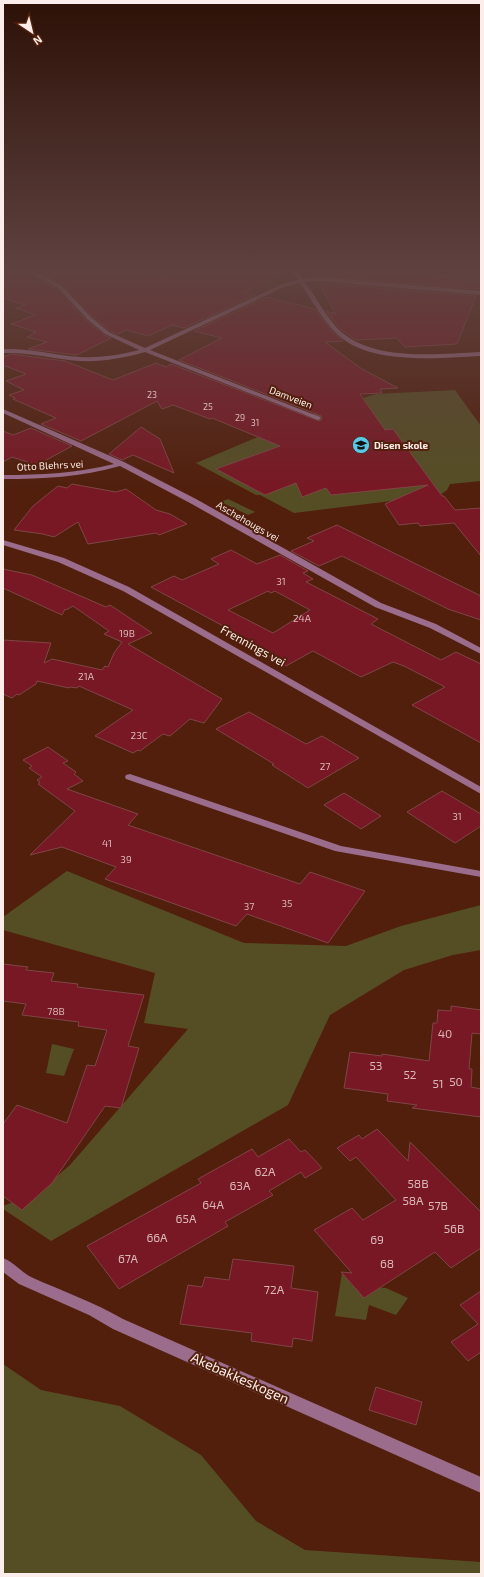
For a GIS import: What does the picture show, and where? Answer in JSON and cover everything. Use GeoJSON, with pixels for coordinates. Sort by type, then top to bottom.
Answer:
{"type":"FeatureCollection","features":[{"type":"Feature","properties":{"kind":"street","name":"Damveien"},"geometry":{"type":"LineString","coordinates":[[128,344],[143,351],[318,418]]}},
{"type":"Feature","properties":{"kind":"street"},"geometry":{"type":"LineString","coordinates":[[3,352],[24,351],[93,359],[119,358],[143,351],[159,344]]}},
{"type":"Feature","properties":{"kind":"street"},"geometry":{"type":"LineString","coordinates":[[354,344],[372,350],[402,355],[481,354]]}},
{"type":"Feature","properties":{"kind":"street","name":"Aschehougs vei"},"geometry":{"type":"LineString","coordinates":[[3,411],[121,464],[193,502],[378,605],[433,626],[481,651]]}},
{"type":"Feature","properties":{"kind":"street","name":"Otto Blehrs vei"},"geometry":{"type":"LineString","coordinates":[[3,477],[65,476],[121,464]]}},
{"type":"Feature","properties":{"kind":"street","name":"Frennings vei"},"geometry":{"type":"LineString","coordinates":[[3,542],[61,560],[126,589],[481,791]]}},
{"type":"Feature","properties":{"kind":"street"},"geometry":{"type":"LineString","coordinates":[[130,777],[339,850],[481,874]]}},
{"type":"Feature","properties":{"kind":"street","name":"Akebakkeskogen"},"geometry":{"type":"LineString","coordinates":[[3,1264],[24,1280],[94,1310],[125,1327],[481,1486]]}},
{"type":"Feature","properties":{"kind":"shaded area","name":"Disen skole"},"geometry":{"type":"Polygon","coordinates":[[[455,390],[481,426],[481,481],[450,484],[447,490],[440,495],[294,513],[260,495],[256,495],[196,463],[315,413],[376,394],[455,390]]]}},
{"type":"Feature","properties":{"kind":"shaded area"},"geometry":{"type":"Polygon","coordinates":[[[228,499],[255,512],[248,515],[221,502],[228,499]]]}},
{"type":"Feature","properties":{"kind":"shaded area"},"geometry":{"type":"Polygon","coordinates":[[[67,871],[244,943],[346,946],[401,926],[481,905],[481,950],[453,955],[404,970],[330,1015],[288,1105],[51,1241],[3,1209],[3,1206],[39,1192],[70,1165],[188,1029],[144,1023],[155,973],[3,930],[3,917],[67,871]]]}},
{"type":"Feature","properties":{"kind":"shaded area"},"geometry":{"type":"Polygon","coordinates":[[[52,1044],[74,1049],[64,1076],[46,1073],[52,1044]]]}},
{"type":"Feature","properties":{"kind":"shaded area"},"geometry":{"type":"Polygon","coordinates":[[[342,1273],[352,1285],[386,1288],[408,1298],[396,1315],[369,1305],[366,1320],[335,1316],[342,1273]]]}},
{"type":"Feature","properties":{"kind":"shaded area"},"geometry":{"type":"Polygon","coordinates":[[[3,1364],[41,1390],[120,1406],[201,1455],[256,1521],[305,1550],[481,1562],[481,1574],[3,1574],[3,1364]]]}},
{"type":"Feature","properties":{"kind":"building"},"geometry":{"type":"Polygon","coordinates":[[[43,344],[100,344],[77,355],[28,349],[43,344]]]}},
{"type":"Feature","properties":{"kind":"building"},"geometry":{"type":"Polygon","coordinates":[[[211,344],[327,344],[362,369],[398,388],[380,389],[382,393],[360,394],[385,430],[393,429],[442,496],[444,496],[455,510],[481,508],[481,556],[454,523],[420,526],[418,523],[399,525],[385,504],[428,485],[331,495],[326,488],[302,497],[296,483],[265,495],[216,469],[280,446],[212,418],[210,419],[173,405],[162,409],[157,401],[81,441],[41,424],[56,418],[13,399],[15,398],[9,395],[24,390],[6,381],[26,374],[3,365],[3,357],[11,354],[65,361],[113,380],[156,363],[166,367],[171,364],[319,421],[322,419],[321,416],[179,360],[211,344]]]}},
{"type":"Feature","properties":{"kind":"building"},"geometry":{"type":"Polygon","coordinates":[[[402,344],[457,344],[457,344],[405,347],[402,344]]]}},
{"type":"Feature","properties":{"kind":"building"},"geometry":{"type":"Polygon","coordinates":[[[141,427],[160,439],[174,473],[133,455],[122,460],[109,454],[141,427]]]}},
{"type":"Feature","properties":{"kind":"building"},"geometry":{"type":"Polygon","coordinates":[[[31,428],[72,446],[37,465],[12,457],[3,462],[3,431],[13,435],[31,428]]]}},
{"type":"Feature","properties":{"kind":"building"},"geometry":{"type":"Polygon","coordinates":[[[72,484],[116,492],[126,489],[156,510],[170,514],[187,524],[159,535],[156,533],[88,544],[78,522],[54,537],[14,530],[33,506],[58,486],[67,488],[72,484]]]}},
{"type":"Feature","properties":{"kind":"building"},"geometry":{"type":"Polygon","coordinates":[[[337,525],[481,596],[481,620],[448,609],[342,556],[319,566],[291,551],[314,541],[307,538],[337,525]]]}},
{"type":"Feature","properties":{"kind":"building"},"geometry":{"type":"Polygon","coordinates":[[[231,550],[257,564],[280,555],[308,571],[303,573],[313,579],[306,582],[378,619],[371,624],[441,660],[456,652],[481,664],[481,743],[412,705],[445,687],[404,666],[393,662],[361,677],[313,651],[286,666],[232,636],[238,634],[151,587],[174,576],[182,580],[219,564],[211,559],[231,550]],[[268,591],[228,610],[273,633],[310,610],[275,591],[271,593],[268,591]]]}},
{"type":"Feature","properties":{"kind":"building"},"geometry":{"type":"Polygon","coordinates":[[[3,569],[32,575],[106,607],[110,605],[152,633],[128,644],[222,699],[204,723],[190,719],[170,736],[163,734],[140,751],[138,750],[133,753],[95,736],[133,710],[79,686],[77,688],[69,688],[37,681],[36,684],[12,698],[3,694],[3,640],[51,643],[44,663],[52,659],[102,670],[105,666],[108,667],[114,653],[122,642],[104,634],[109,631],[73,606],[66,610],[65,609],[62,615],[3,588],[3,569]]]}},
{"type":"Feature","properties":{"kind":"building"},"geometry":{"type":"Polygon","coordinates":[[[249,712],[306,744],[322,736],[359,758],[308,788],[272,765],[274,764],[216,729],[249,712]]]}},
{"type":"Feature","properties":{"kind":"building"},"geometry":{"type":"Polygon","coordinates":[[[48,747],[68,761],[63,763],[76,772],[74,774],[83,781],[67,789],[138,814],[128,825],[300,884],[310,872],[365,891],[328,943],[247,914],[236,926],[105,879],[116,867],[62,847],[30,855],[75,811],[38,784],[40,782],[37,780],[42,777],[29,768],[32,766],[23,760],[48,747]]]}},
{"type":"Feature","properties":{"kind":"building"},"geometry":{"type":"Polygon","coordinates":[[[442,791],[481,814],[481,826],[455,843],[407,812],[442,791]]]}},
{"type":"Feature","properties":{"kind":"building"},"geometry":{"type":"Polygon","coordinates":[[[344,793],[381,816],[361,829],[324,805],[344,793]]]}},
{"type":"Feature","properties":{"kind":"building"},"geometry":{"type":"Polygon","coordinates":[[[3,964],[28,967],[26,970],[54,973],[51,981],[78,984],[77,987],[144,995],[128,1046],[139,1048],[121,1108],[105,1106],[52,1183],[22,1210],[3,1196],[3,1124],[17,1105],[67,1123],[87,1065],[95,1066],[107,1030],[78,1026],[79,1022],[22,1015],[26,1004],[3,1001],[3,964]]]}},
{"type":"Feature","properties":{"kind":"building"},"geometry":{"type":"Polygon","coordinates":[[[451,1006],[481,1010],[481,1034],[472,1033],[469,1069],[472,1069],[471,1087],[481,1089],[481,1117],[412,1108],[417,1105],[387,1101],[388,1094],[344,1088],[350,1052],[382,1056],[382,1054],[429,1061],[433,1023],[437,1023],[438,1010],[451,1011],[451,1006]]]}},
{"type":"Feature","properties":{"kind":"building"},"geometry":{"type":"Polygon","coordinates":[[[377,1129],[408,1161],[410,1142],[481,1212],[481,1248],[451,1268],[435,1252],[364,1298],[341,1272],[352,1273],[314,1230],[352,1208],[363,1220],[396,1200],[356,1157],[350,1161],[337,1148],[359,1135],[362,1139],[377,1129]]]}},
{"type":"Feature","properties":{"kind":"building"},"geometry":{"type":"Polygon","coordinates":[[[289,1139],[301,1152],[305,1150],[322,1168],[305,1178],[301,1172],[269,1191],[273,1195],[225,1222],[228,1226],[119,1289],[87,1246],[201,1183],[198,1179],[252,1149],[258,1157],[289,1139]]]}},
{"type":"Feature","properties":{"kind":"building"},"geometry":{"type":"Polygon","coordinates":[[[233,1259],[294,1266],[291,1288],[318,1292],[312,1341],[293,1338],[292,1347],[251,1341],[252,1333],[180,1324],[188,1285],[202,1287],[205,1277],[229,1280],[233,1259]]]}},
{"type":"Feature","properties":{"kind":"building"},"geometry":{"type":"Polygon","coordinates":[[[481,1291],[481,1352],[468,1361],[451,1342],[478,1324],[460,1305],[481,1291]]]}},
{"type":"Feature","properties":{"kind":"building"},"geometry":{"type":"Polygon","coordinates":[[[376,1387],[422,1402],[416,1425],[369,1410],[376,1387]]]}},
{"type":"Feature","properties":{"kind":"place","name":"Disen skole"},"geometry":{"type":"Point","coordinates":[361,445]}}]}
